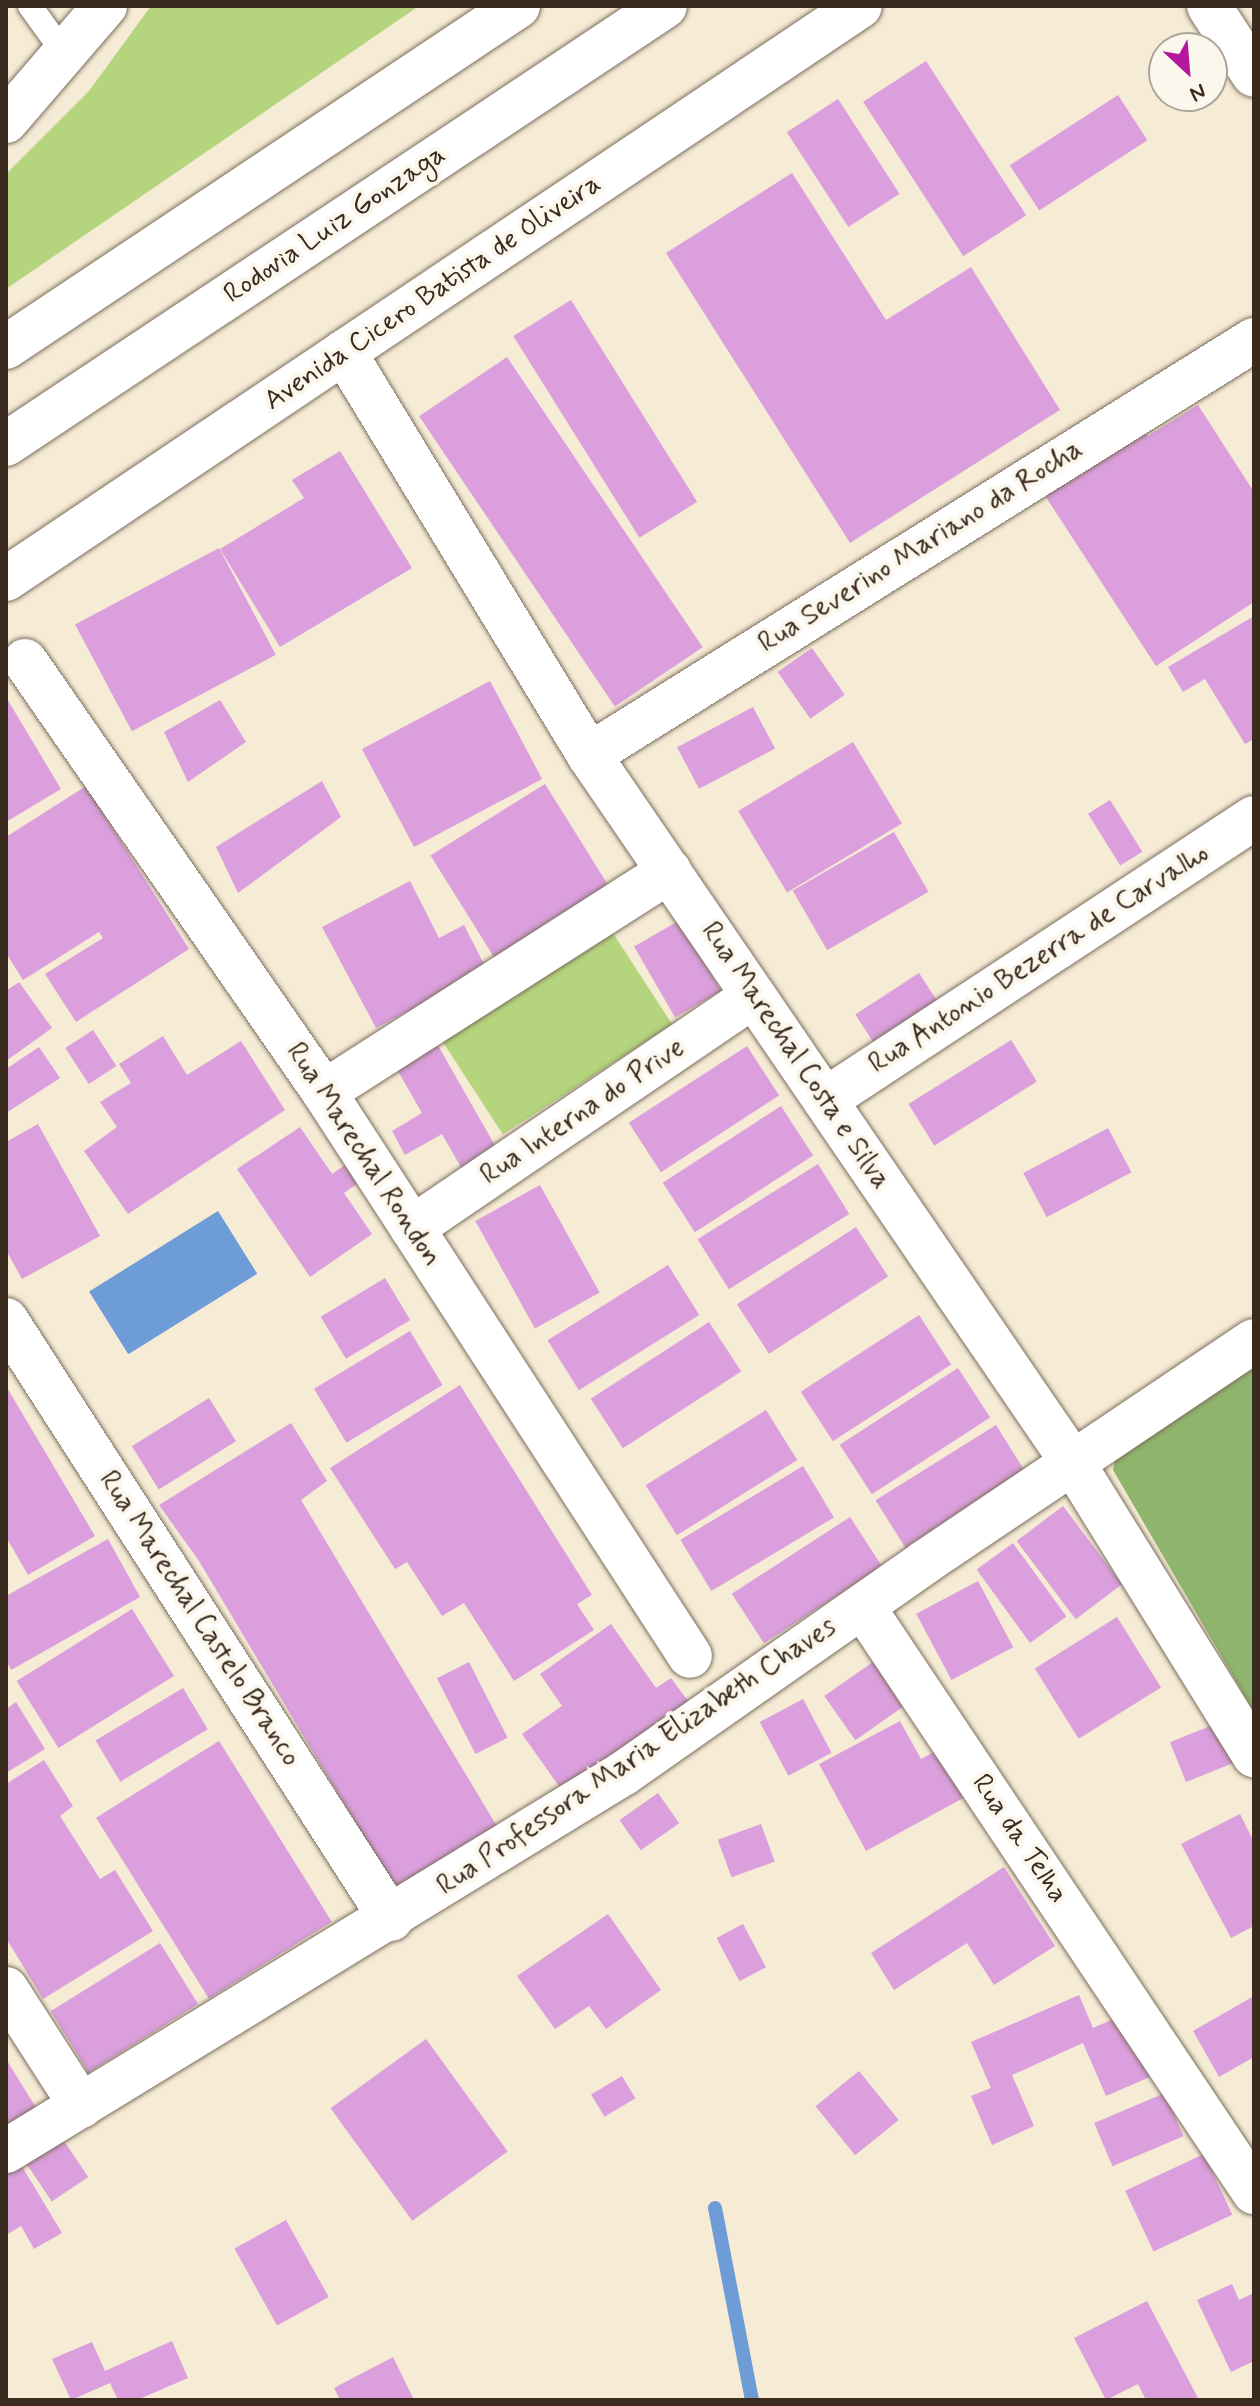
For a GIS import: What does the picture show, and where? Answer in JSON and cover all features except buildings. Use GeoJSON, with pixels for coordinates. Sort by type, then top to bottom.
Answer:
{"type":"FeatureCollection","features":[{"type":"Feature","properties":{"kind":"main road"},"geometry":{"type":"LineString","coordinates":[[6,121],[66,56],[105,6]]}},
{"type":"Feature","properties":{"kind":"main road"},"geometry":{"type":"LineString","coordinates":[[6,347],[518,6]]}},
{"type":"Feature","properties":{"kind":"main road","name":"Rodovia Luiz Gonzaga"},"geometry":{"type":"LineString","coordinates":[[6,444],[665,6]]}},
{"type":"Feature","properties":{"kind":"main road","name":"Avenida Cicero Batista de Oliveira"},"geometry":{"type":"LineString","coordinates":[[6,579],[860,6]]}},
{"type":"Feature","properties":{"kind":"main road"},"geometry":{"type":"LineString","coordinates":[[1209,6],[1254,75]]}},
{"type":"Feature","properties":{"kind":"main road","name":"Rua Severino Mariano da Rocha"},"geometry":{"type":"LineString","coordinates":[[589,755],[1254,340]]}},
{"type":"Feature","properties":{"kind":"main road","name":"Rua Marechal Costa e Silva"},"geometry":{"type":"LineString","coordinates":[[344,352],[589,755],[1073,1463],[1254,1755]]}},
{"type":"Feature","properties":{"kind":"main road","name":"Rua Marechal Rondon"},"geometry":{"type":"LineString","coordinates":[[25,661],[324,1092],[690,1656]]}},
{"type":"Feature","properties":{"kind":"main road","name":"Rua Antonio Bezerra de Carvalho"},"geometry":{"type":"LineString","coordinates":[[825,1100],[1254,818]]}},
{"type":"Feature","properties":{"kind":"main road"},"geometry":{"type":"LineString","coordinates":[[324,1092],[669,871]]}},
{"type":"Feature","properties":{"kind":"main road","name":"Rua Interna do Prive"},"geometry":{"type":"LineString","coordinates":[[412,1228],[754,996]]}},
{"type":"Feature","properties":{"kind":"main road","name":"Rua Marechal Castelo Branco"},"geometry":{"type":"LineString","coordinates":[[6,1320],[391,1919]]}},
{"type":"Feature","properties":{"kind":"main road","name":"Rua Professora Maria Elizabeth Chaves"},"geometry":{"type":"LineString","coordinates":[[6,2151],[391,1919],[624,1773],[1254,1341]]}},
{"type":"Feature","properties":{"kind":"main road","name":"Rua da Telha"},"geometry":{"type":"LineString","coordinates":[[863,1607],[1254,2192]]}},
{"type":"Feature","properties":{"kind":"main road"},"geometry":{"type":"LineString","coordinates":[[6,1989],[81,2106]]}},
{"type":"Feature","properties":{"kind":"lane"},"geometry":{"type":"LineString","coordinates":[[30,6],[66,56]]}},
{"type":"Feature","properties":{"kind":"green space"},"geometry":{"type":"Polygon","coordinates":[[[151,6],[419,6],[6,289],[6,174],[89,91],[151,6]]]}},
{"type":"Feature","properties":{"kind":"green space"},"geometry":{"type":"Polygon","coordinates":[[[609,927],[672,1024],[503,1134],[440,1037],[609,927]]]}},
{"type":"Feature","properties":{"kind":"green space"},"geometry":{"type":"Polygon","coordinates":[[[1254,1361],[1254,1712],[1113,1470],[1117,1448],[1254,1361]]]}},
{"type":"Feature","properties":{"kind":"water"},"geometry":{"type":"Polygon","coordinates":[[[218,1211],[257,1274],[128,1354],[89,1292],[218,1211]]]}},
{"type":"Feature","properties":{"kind":"waterway"},"geometry":{"type":"LineString","coordinates":[[715,2208],[752,2400]]}}]}
